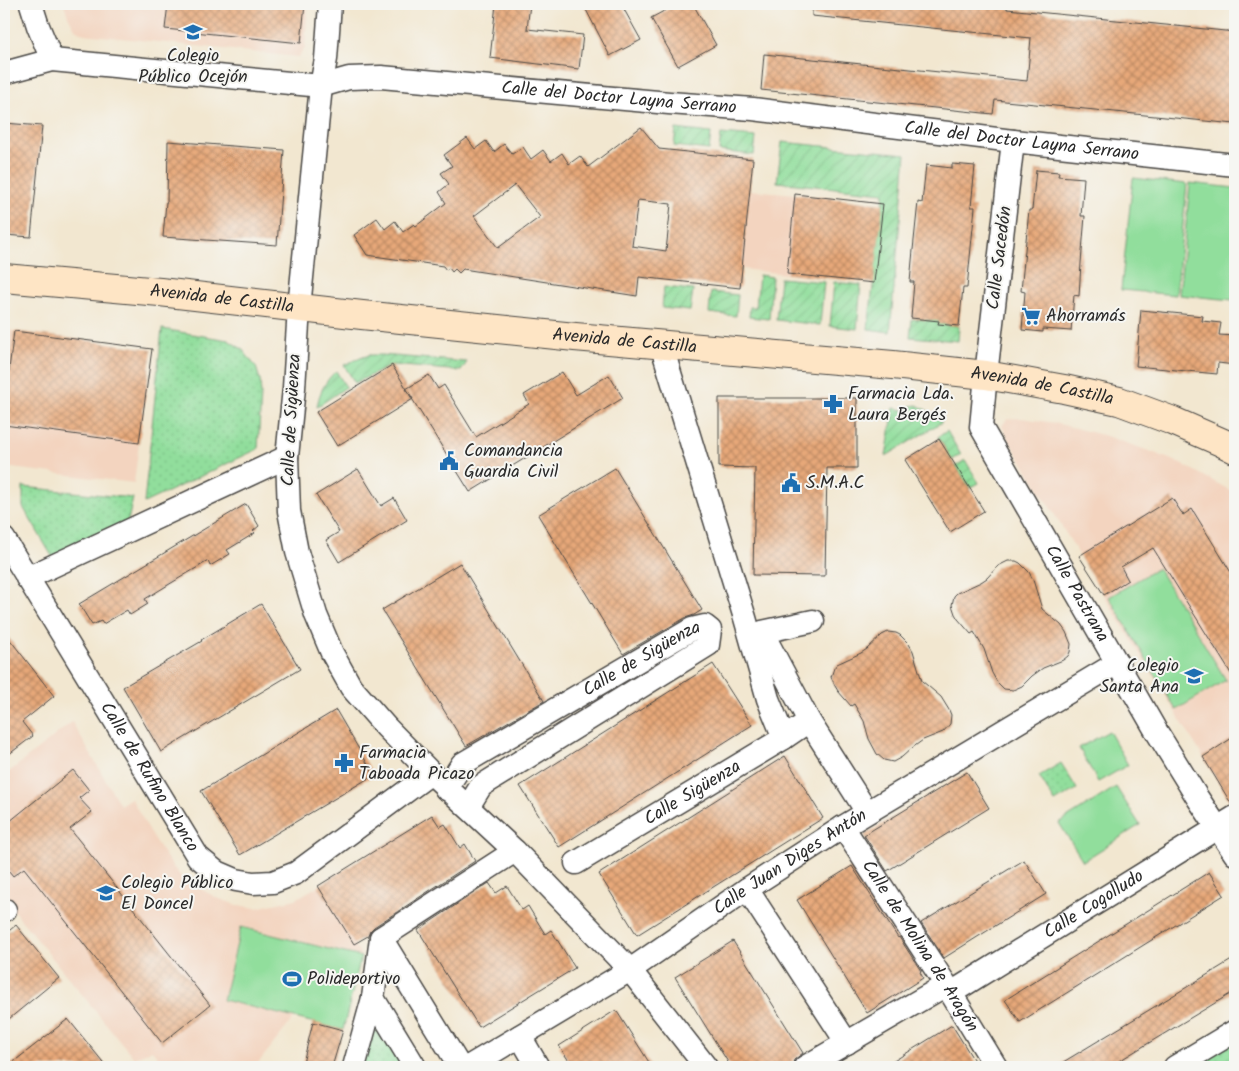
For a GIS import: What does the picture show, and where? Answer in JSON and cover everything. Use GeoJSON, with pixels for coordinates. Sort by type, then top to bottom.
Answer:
{"type":"FeatureCollection","features":[{"type":"Feature","properties":{"kind":"street"},"geometry":{"type":"LineString","coordinates":[[31,4],[52,60]]}},
{"type":"Feature","properties":{"kind":"street","name":"Calle de Sigüenza"},"geometry":{"type":"LineString","coordinates":[[330,4],[326,59],[299,308],[287,457],[289,511],[296,552],[316,615],[332,653],[351,687],[430,773],[515,851],[630,970],[706,1067]]}},
{"type":"Feature","properties":{"kind":"street","name":"Calle del Doctor Layna Serrano"},"geometry":{"type":"LineString","coordinates":[[4,73],[52,60],[322,86],[349,78],[381,77],[752,109],[1014,141],[1235,165]]}},
{"type":"Feature","properties":{"kind":"street","name":"Calle Sacedón"},"geometry":{"type":"LineString","coordinates":[[986,375],[1014,141]]}},
{"type":"Feature","properties":{"kind":"street","name":"Avenida de Castilla"},"geometry":{"type":"LineString","coordinates":[[4,278],[160,292],[575,337],[986,375],[1118,400],[1173,421],[1235,449]]}},
{"type":"Feature","properties":{"kind":"street"},"geometry":{"type":"LineString","coordinates":[[661,344],[768,699],[784,738]]}},
{"type":"Feature","properties":{"kind":"street","name":"Calle Pastrana"},"geometry":{"type":"LineString","coordinates":[[986,375],[981,427],[1171,754],[1226,822],[1235,854]]}},
{"type":"Feature","properties":{"kind":"street"},"geometry":{"type":"LineString","coordinates":[[27,578],[287,457]]}},
{"type":"Feature","properties":{"kind":"street","name":"Calle de Rufino Blanco"},"geometry":{"type":"LineString","coordinates":[[4,539],[198,857],[215,871],[236,880],[253,883],[273,882],[296,873],[430,773]]}},
{"type":"Feature","properties":{"kind":"street"},"geometry":{"type":"LineString","coordinates":[[812,621],[762,632],[809,721],[867,812]]}},
{"type":"Feature","properties":{"kind":"street","name":"Calle de Sigüenza"},"geometry":{"type":"LineString","coordinates":[[446,789],[462,764],[692,629],[705,626],[710,630],[708,645],[481,786],[468,807]]}},
{"type":"Feature","properties":{"kind":"street","name":"Calle Juan Diges Antón"},"geometry":{"type":"LineString","coordinates":[[468,1067],[630,970],[747,888],[867,812],[1118,663]]}},
{"type":"Feature","properties":{"kind":"street","name":"Calle Sigüenza"},"geometry":{"type":"LineString","coordinates":[[576,863],[784,738],[809,721]]}},
{"type":"Feature","properties":{"kind":"street","name":"Calle Cogolludo"},"geometry":{"type":"LineString","coordinates":[[805,1067],[948,989],[1226,822]]}},
{"type":"Feature","properties":{"kind":"street","name":"Calle de Molina de Aragón"},"geometry":{"type":"LineString","coordinates":[[843,827],[996,1067]]}},
{"type":"Feature","properties":{"kind":"street"},"geometry":{"type":"LineString","coordinates":[[354,1067],[373,998],[381,938],[515,851]]}},
{"type":"Feature","properties":{"kind":"street"},"geometry":{"type":"LineString","coordinates":[[747,888],[847,1043]]}},
{"type":"Feature","properties":{"kind":"street"},"geometry":{"type":"LineString","coordinates":[[381,938],[460,1067]]}},
{"type":"Feature","properties":{"kind":"street"},"geometry":{"type":"LineString","coordinates":[[373,998],[416,1067]]}},
{"type":"Feature","properties":{"kind":"street"},"geometry":{"type":"LineString","coordinates":[[1175,1067],[1235,1030]]}},
{"type":"Feature","properties":{"kind":"street"},"geometry":{"type":"LineString","coordinates":[[520,1036],[538,1067]]}},
{"type":"Feature","properties":{"kind":"shaded area","name":"Colegio Público Ocejón"},"geometry":{"type":"Polygon","coordinates":[[[64,4],[308,4],[305,48],[298,57],[84,34],[75,29],[64,4]]]}},
{"type":"Feature","properties":{"kind":"shaded area"},"geometry":{"type":"Polygon","coordinates":[[[750,190],[795,194],[820,247],[790,244],[787,274],[742,269],[750,190]]]}},
{"type":"Feature","properties":{"kind":"shaded area"},"geometry":{"type":"Polygon","coordinates":[[[4,330],[14,331],[4,407],[4,330]]]}},
{"type":"Feature","properties":{"kind":"shaded area","name":"Colegio Santa Ana"},"geometry":{"type":"Polygon","coordinates":[[[1021,418],[1055,423],[1106,436],[1146,450],[1180,463],[1235,493],[1235,786],[1225,793],[1007,437],[1002,426],[1007,419],[1021,418]]]}},
{"type":"Feature","properties":{"kind":"shaded area"},"geometry":{"type":"Polygon","coordinates":[[[4,425],[139,443],[134,483],[4,467],[4,425]]]}},
{"type":"Feature","properties":{"kind":"shaded area","name":"Colegio Público El Doncel"},"geometry":{"type":"Polygon","coordinates":[[[72,722],[120,805],[131,798],[155,841],[183,879],[217,898],[237,905],[256,908],[296,899],[318,886],[361,957],[343,1030],[294,1018],[255,1067],[167,1067],[152,1050],[134,1058],[4,899],[4,776],[72,722]]]}},
{"type":"Feature","properties":{"kind":"green space"},"geometry":{"type":"Polygon","coordinates":[[[676,129],[711,133],[709,150],[674,146],[676,129]]]}},
{"type":"Feature","properties":{"kind":"green space"},"geometry":{"type":"Polygon","coordinates":[[[721,134],[756,137],[754,155],[719,151],[721,134]]]}},
{"type":"Feature","properties":{"kind":"green space"},"geometry":{"type":"Polygon","coordinates":[[[782,142],[906,154],[890,332],[868,329],[884,193],[777,182],[782,142]]]}},
{"type":"Feature","properties":{"kind":"green space"},"geometry":{"type":"Polygon","coordinates":[[[1133,178],[1187,184],[1176,295],[1121,290],[1133,178]]]}},
{"type":"Feature","properties":{"kind":"green space"},"geometry":{"type":"Polygon","coordinates":[[[1190,183],[1235,188],[1235,281],[1233,300],[1179,295],[1190,183]]]}},
{"type":"Feature","properties":{"kind":"green space"},"geometry":{"type":"Polygon","coordinates":[[[759,275],[772,277],[769,319],[749,317],[750,307],[756,307],[759,275]]]}},
{"type":"Feature","properties":{"kind":"green space"},"geometry":{"type":"Polygon","coordinates":[[[780,278],[824,282],[820,325],[776,320],[780,278]]]}},
{"type":"Feature","properties":{"kind":"green space"},"geometry":{"type":"Polygon","coordinates":[[[834,282],[861,285],[857,329],[830,326],[834,282]]]}},
{"type":"Feature","properties":{"kind":"green space"},"geometry":{"type":"Polygon","coordinates":[[[664,287],[693,290],[690,311],[662,308],[664,287]]]}},
{"type":"Feature","properties":{"kind":"green space"},"geometry":{"type":"Polygon","coordinates":[[[711,292],[738,295],[736,316],[709,313],[711,292]]]}},
{"type":"Feature","properties":{"kind":"green space"},"geometry":{"type":"Polygon","coordinates":[[[912,319],[939,321],[939,324],[959,326],[958,341],[910,337],[912,319]]]}},
{"type":"Feature","properties":{"kind":"green space"},"geometry":{"type":"Polygon","coordinates":[[[162,329],[228,340],[242,349],[256,367],[260,380],[258,449],[144,503],[162,329]]]}},
{"type":"Feature","properties":{"kind":"green space"},"geometry":{"type":"Polygon","coordinates":[[[369,355],[467,362],[461,371],[392,365],[355,383],[344,365],[369,355]]]}},
{"type":"Feature","properties":{"kind":"green space"},"geometry":{"type":"Polygon","coordinates":[[[336,371],[346,387],[317,407],[323,388],[336,371]]]}},
{"type":"Feature","properties":{"kind":"green space"},"geometry":{"type":"Polygon","coordinates":[[[917,405],[930,412],[942,422],[886,456],[894,408],[909,411],[911,406],[917,405]]]}},
{"type":"Feature","properties":{"kind":"green space"},"geometry":{"type":"Polygon","coordinates":[[[947,431],[961,455],[952,460],[938,437],[947,431]]]}},
{"type":"Feature","properties":{"kind":"green space"},"geometry":{"type":"Polygon","coordinates":[[[965,460],[979,483],[970,488],[956,466],[965,460]]]}},
{"type":"Feature","properties":{"kind":"green space"},"geometry":{"type":"Polygon","coordinates":[[[23,487],[133,498],[128,521],[53,558],[23,507],[23,487]]]}},
{"type":"Feature","properties":{"kind":"green space"},"geometry":{"type":"Polygon","coordinates":[[[1158,568],[1226,680],[1176,710],[1109,597],[1158,568]]]}},
{"type":"Feature","properties":{"kind":"green space"},"geometry":{"type":"Polygon","coordinates":[[[1109,731],[1128,765],[1098,782],[1079,748],[1109,731]]]}},
{"type":"Feature","properties":{"kind":"green space"},"geometry":{"type":"Polygon","coordinates":[[[1061,763],[1077,789],[1055,802],[1039,776],[1061,763]]]}},
{"type":"Feature","properties":{"kind":"green space"},"geometry":{"type":"Polygon","coordinates":[[[1116,787],[1140,825],[1083,861],[1059,823],[1116,787]]]}},
{"type":"Feature","properties":{"kind":"green space","name":"Polideportivo"},"geometry":{"type":"Polygon","coordinates":[[[241,927],[361,957],[343,1030],[223,1000],[241,927]]]}},
{"type":"Feature","properties":{"kind":"green space"},"geometry":{"type":"Polygon","coordinates":[[[373,998],[415,1067],[355,1067],[373,998]]]}},
{"type":"Feature","properties":{"kind":"green space"},"geometry":{"type":"Polygon","coordinates":[[[1235,1038],[1235,1067],[1188,1067],[1235,1038]]]}},
{"type":"Feature","properties":{"kind":"building"},"geometry":{"type":"Polygon","coordinates":[[[168,4],[305,4],[301,43],[165,29],[168,4]]]}},
{"type":"Feature","properties":{"kind":"building"},"geometry":{"type":"Polygon","coordinates":[[[496,4],[530,4],[527,29],[583,35],[579,69],[490,58],[496,4]]]}},
{"type":"Feature","properties":{"kind":"building"},"geometry":{"type":"Polygon","coordinates":[[[583,4],[621,4],[641,40],[610,56],[583,4]]]}},
{"type":"Feature","properties":{"kind":"building"},"geometry":{"type":"Polygon","coordinates":[[[677,4],[693,4],[716,45],[678,66],[651,18],[677,4]]]}},
{"type":"Feature","properties":{"kind":"building"},"geometry":{"type":"Polygon","coordinates":[[[812,4],[1007,4],[1007,9],[1235,32],[1235,124],[995,100],[993,114],[761,90],[764,54],[1027,81],[1031,38],[812,16],[812,4]]]}},
{"type":"Feature","properties":{"kind":"building"},"geometry":{"type":"Polygon","coordinates":[[[4,123],[42,126],[31,237],[4,235],[4,123]]]}},
{"type":"Feature","properties":{"kind":"building"},"geometry":{"type":"Polygon","coordinates":[[[641,127],[659,149],[753,159],[740,288],[639,277],[637,296],[463,269],[459,273],[455,269],[452,272],[449,268],[446,270],[443,266],[367,255],[354,235],[377,218],[385,229],[395,221],[403,232],[414,224],[416,226],[446,203],[439,192],[449,184],[441,173],[452,166],[444,155],[467,138],[475,149],[486,141],[494,152],[504,144],[512,154],[523,147],[531,159],[543,150],[551,161],[562,153],[569,164],[580,156],[588,167],[641,127]],[[515,185],[474,216],[498,248],[540,217],[515,185]],[[638,200],[632,246],[666,251],[671,204],[638,200]]]}},
{"type":"Feature","properties":{"kind":"building"},"geometry":{"type":"Polygon","coordinates":[[[168,141],[284,150],[277,245],[163,237],[167,202],[168,141]]]}},
{"type":"Feature","properties":{"kind":"building"},"geometry":{"type":"Polygon","coordinates":[[[952,164],[975,166],[971,207],[975,207],[967,288],[963,288],[959,326],[938,324],[939,321],[911,318],[914,282],[910,282],[913,250],[918,202],[922,203],[926,165],[952,168],[952,164]]]}},
{"type":"Feature","properties":{"kind":"building"},"geometry":{"type":"Polygon","coordinates":[[[1036,170],[1059,172],[1058,176],[1084,178],[1081,216],[1085,216],[1079,296],[1074,295],[1071,331],[1043,329],[1043,332],[1022,330],[1025,292],[1021,291],[1029,210],[1032,210],[1036,170]]]}},
{"type":"Feature","properties":{"kind":"building"},"geometry":{"type":"Polygon","coordinates":[[[795,194],[883,204],[874,283],[787,274],[795,194]]]}},
{"type":"Feature","properties":{"kind":"building"},"geometry":{"type":"Polygon","coordinates":[[[1141,310],[1203,316],[1202,321],[1221,323],[1219,335],[1235,336],[1235,365],[1218,363],[1217,374],[1136,366],[1141,310]]]}},
{"type":"Feature","properties":{"kind":"building"},"geometry":{"type":"Polygon","coordinates":[[[14,331],[152,349],[139,443],[4,425],[4,407],[14,331]]]}},
{"type":"Feature","properties":{"kind":"building"},"geometry":{"type":"Polygon","coordinates":[[[392,365],[413,399],[337,446],[316,412],[392,365]]]}},
{"type":"Feature","properties":{"kind":"building"},"geometry":{"type":"Polygon","coordinates":[[[562,372],[576,395],[609,375],[623,398],[470,492],[406,389],[429,375],[438,389],[444,385],[476,437],[529,404],[524,395],[562,372]]]}},
{"type":"Feature","properties":{"kind":"building"},"geometry":{"type":"Polygon","coordinates":[[[719,398],[857,398],[857,468],[827,468],[825,576],[753,575],[755,468],[719,467],[719,398]]]}},
{"type":"Feature","properties":{"kind":"building"},"geometry":{"type":"Polygon","coordinates":[[[939,439],[984,511],[950,532],[905,460],[939,439]]]}},
{"type":"Feature","properties":{"kind":"building"},"geometry":{"type":"Polygon","coordinates":[[[615,468],[702,610],[623,654],[538,515],[615,468]]]}},
{"type":"Feature","properties":{"kind":"building"},"geometry":{"type":"Polygon","coordinates":[[[358,469],[381,506],[394,498],[407,520],[339,562],[326,540],[339,532],[316,495],[358,469]]]}},
{"type":"Feature","properties":{"kind":"building"},"geometry":{"type":"Polygon","coordinates":[[[1172,498],[1183,515],[1192,509],[1235,579],[1235,680],[1153,548],[1121,567],[1128,580],[1104,595],[1079,556],[1172,498]]]}},
{"type":"Feature","properties":{"kind":"building"},"geometry":{"type":"Polygon","coordinates":[[[246,504],[259,526],[253,531],[255,533],[227,550],[230,554],[210,566],[208,561],[145,599],[148,604],[130,615],[127,610],[103,624],[101,621],[92,625],[79,604],[246,504]]]}},
{"type":"Feature","properties":{"kind":"building"},"geometry":{"type":"Polygon","coordinates":[[[1008,561],[1020,563],[1029,572],[1042,609],[1061,625],[1071,644],[1068,656],[1063,660],[1043,668],[1022,686],[1013,690],[1004,689],[997,682],[984,649],[974,632],[971,634],[958,619],[952,605],[954,596],[957,593],[981,582],[998,566],[1008,561]]]}},
{"type":"Feature","properties":{"kind":"building"},"geometry":{"type":"Polygon","coordinates":[[[460,563],[544,701],[466,746],[382,610],[460,563]]]}},
{"type":"Feature","properties":{"kind":"building"},"geometry":{"type":"Polygon","coordinates":[[[261,604],[300,669],[161,752],[123,687],[261,604]]]}},
{"type":"Feature","properties":{"kind":"building"},"geometry":{"type":"Polygon","coordinates":[[[4,632],[54,696],[22,722],[33,736],[4,758],[4,632]]]}},
{"type":"Feature","properties":{"kind":"building"},"geometry":{"type":"Polygon","coordinates":[[[888,632],[900,635],[909,644],[922,681],[941,697],[951,715],[950,724],[943,732],[923,740],[893,762],[884,760],[877,754],[869,739],[864,721],[854,704],[851,706],[838,691],[831,677],[837,664],[861,653],[888,632]]]}},
{"type":"Feature","properties":{"kind":"building"},"geometry":{"type":"Polygon","coordinates":[[[713,664],[752,725],[559,847],[520,786],[713,664]]]}},
{"type":"Feature","properties":{"kind":"building"},"geometry":{"type":"Polygon","coordinates":[[[336,710],[374,775],[240,855],[201,791],[336,710]]]}},
{"type":"Feature","properties":{"kind":"building"},"geometry":{"type":"Polygon","coordinates":[[[1235,736],[1235,804],[1232,805],[1203,757],[1235,736]]]}},
{"type":"Feature","properties":{"kind":"building"},"geometry":{"type":"Polygon","coordinates":[[[785,756],[823,818],[637,935],[599,874],[785,756]]]}},
{"type":"Feature","properties":{"kind":"building"},"geometry":{"type":"Polygon","coordinates":[[[73,770],[89,790],[79,798],[92,812],[70,829],[210,1005],[162,1043],[24,868],[13,876],[4,865],[4,826],[73,770]]]}},
{"type":"Feature","properties":{"kind":"building"},"geometry":{"type":"Polygon","coordinates":[[[967,772],[989,808],[887,871],[864,835],[967,772]]]}},
{"type":"Feature","properties":{"kind":"building"},"geometry":{"type":"Polygon","coordinates":[[[432,815],[440,827],[445,824],[460,848],[465,844],[475,861],[374,927],[368,936],[354,944],[318,886],[432,815]]]}},
{"type":"Feature","properties":{"kind":"building"},"geometry":{"type":"Polygon","coordinates":[[[1024,860],[1046,894],[944,958],[921,923],[1024,860]]]}},
{"type":"Feature","properties":{"kind":"building"},"geometry":{"type":"Polygon","coordinates":[[[852,866],[921,971],[923,978],[867,1013],[797,900],[852,866]]]}},
{"type":"Feature","properties":{"kind":"building"},"geometry":{"type":"Polygon","coordinates":[[[1209,872],[1224,895],[1020,1022],[1005,1000],[1209,872]]]}},
{"type":"Feature","properties":{"kind":"building"},"geometry":{"type":"Polygon","coordinates":[[[489,883],[496,893],[507,886],[522,910],[528,906],[545,934],[551,930],[575,968],[479,1027],[418,930],[489,883]]]}},
{"type":"Feature","properties":{"kind":"building"},"geometry":{"type":"Polygon","coordinates":[[[16,925],[59,978],[4,1023],[4,935],[16,925]]]}},
{"type":"Feature","properties":{"kind":"building"},"geometry":{"type":"Polygon","coordinates":[[[733,941],[803,1053],[794,1060],[790,1067],[731,1067],[675,977],[733,941]]]}},
{"type":"Feature","properties":{"kind":"building"},"geometry":{"type":"Polygon","coordinates":[[[1235,958],[1235,991],[1109,1067],[1055,1067],[1235,958]]]}},
{"type":"Feature","properties":{"kind":"building"},"geometry":{"type":"Polygon","coordinates":[[[616,1010],[652,1067],[573,1067],[559,1046],[616,1010]]]}},
{"type":"Feature","properties":{"kind":"building"},"geometry":{"type":"Polygon","coordinates":[[[68,1019],[107,1067],[7,1067],[68,1019]]]}},
{"type":"Feature","properties":{"kind":"building"},"geometry":{"type":"Polygon","coordinates":[[[313,1022],[343,1030],[332,1067],[302,1067],[313,1022]]]}},
{"type":"Feature","properties":{"kind":"building"},"geometry":{"type":"Polygon","coordinates":[[[952,1025],[978,1067],[884,1067],[952,1025]]]}},
{"type":"Feature","properties":{"kind":"place","name":"Colegio Público Ocejón"},"geometry":{"type":"Point","coordinates":[193,32]}},
{"type":"Feature","properties":{"kind":"place","name":"Ahorramás"},"geometry":{"type":"Point","coordinates":[1031,316]}},
{"type":"Feature","properties":{"kind":"place","name":"Farmacia Lda. Laura Bergés"},"geometry":{"type":"Point","coordinates":[833,404]}},
{"type":"Feature","properties":{"kind":"place","name":"Comandancia Guardia Civil"},"geometry":{"type":"Point","coordinates":[449,461]}},
{"type":"Feature","properties":{"kind":"place","name":"S.M.A.C"},"geometry":{"type":"Point","coordinates":[791,483]}},
{"type":"Feature","properties":{"kind":"place","name":"Colegio Santa Ana"},"geometry":{"type":"Point","coordinates":[1194,676]}},
{"type":"Feature","properties":{"kind":"place","name":"Farmacia Taboada Picazo"},"geometry":{"type":"Point","coordinates":[344,763]}},
{"type":"Feature","properties":{"kind":"place","name":"Colegio Público El Doncel"},"geometry":{"type":"Point","coordinates":[106,893]}},
{"type":"Feature","properties":{"kind":"place","name":"Polideportivo"},"geometry":{"type":"Point","coordinates":[292,979]}}]}
